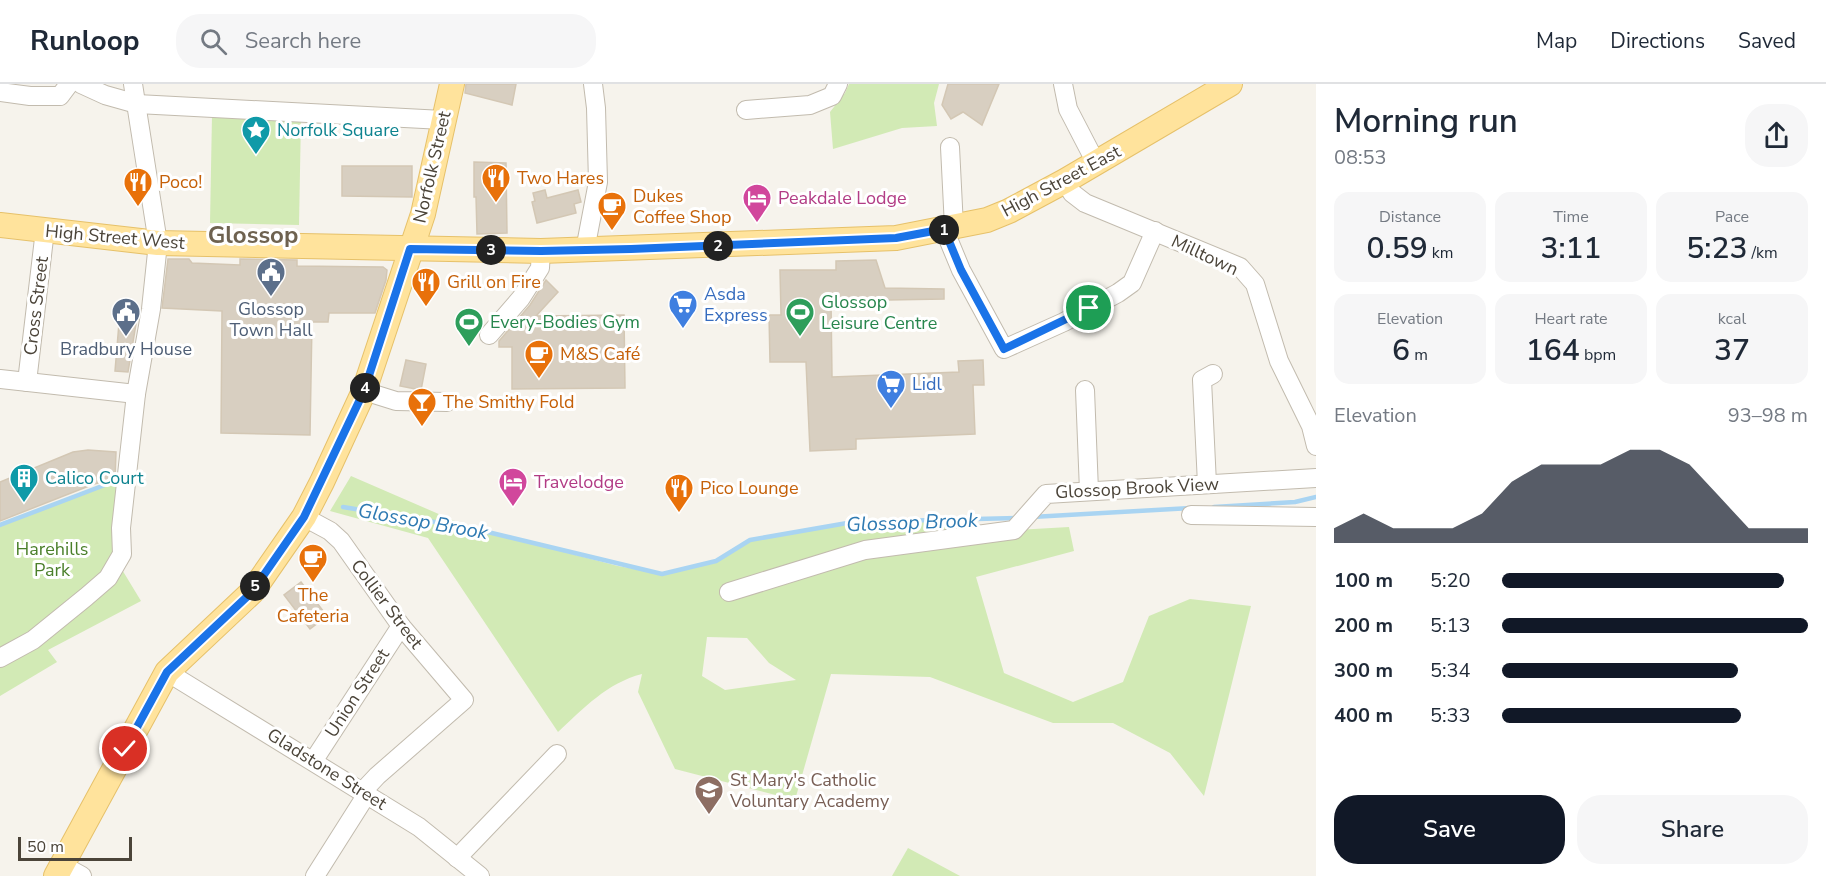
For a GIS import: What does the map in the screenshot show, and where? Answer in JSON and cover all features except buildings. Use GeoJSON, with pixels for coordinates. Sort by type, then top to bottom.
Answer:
{"type":"FeatureCollection","features":[{"type":"Feature","properties":{"kind":"main road","name":"Norfolk Street"},"geometry":{"type":"LineString","coordinates":[[67,872],[167,672],[252,592],[304,517],[364,391],[423,214],[452,84]]}},
{"type":"Feature","properties":{"kind":"main road","name":"High Street East"},"geometry":{"type":"LineString","coordinates":[[410,249],[541,251],[896,238],[949,228],[987,220],[1009,211],[1065,181],[1230,84]]}},
{"type":"Feature","properties":{"kind":"main road","name":"High Street West"},"geometry":{"type":"LineString","coordinates":[[0,225],[158,243],[410,249]]}},
{"type":"Feature","properties":{"kind":"street"},"geometry":{"type":"LineString","coordinates":[[0,92],[30,96],[60,96],[69,84]]}},
{"type":"Feature","properties":{"kind":"street"},"geometry":{"type":"LineString","coordinates":[[81,84],[105,95],[137,104],[443,120]]}},
{"type":"Feature","properties":{"kind":"street"},"geometry":{"type":"LineString","coordinates":[[0,658],[33,640],[108,578],[122,554],[121,528],[136,394],[151,309],[158,243],[133,84]]}},
{"type":"Feature","properties":{"kind":"street"},"geometry":{"type":"LineString","coordinates":[[585,250],[598,182],[593,84]]}},
{"type":"Feature","properties":{"kind":"street"},"geometry":{"type":"LineString","coordinates":[[746,110],[810,105],[832,96],[838,84]]}},
{"type":"Feature","properties":{"kind":"street"},"geometry":{"type":"LineString","coordinates":[[1063,84],[1068,109],[1096,163]]}},
{"type":"Feature","properties":{"kind":"street"},"geometry":{"type":"LineString","coordinates":[[950,147],[949,228],[961,270],[1004,349],[1064,322],[1132,283],[1155,231]]}},
{"type":"Feature","properties":{"kind":"street","name":"Milltown"},"geometry":{"type":"LineString","coordinates":[[1065,181],[1072,194],[1085,203],[1240,267],[1255,284],[1279,362],[1311,426],[1316,446]]}},
{"type":"Feature","properties":{"kind":"street","name":"Cross Street"},"geometry":{"type":"LineString","coordinates":[[27,382],[45,230]]}},
{"type":"Feature","properties":{"kind":"street"},"geometry":{"type":"LineString","coordinates":[[489,335],[521,298],[540,268],[541,251]]}},
{"type":"Feature","properties":{"kind":"street"},"geometry":{"type":"LineString","coordinates":[[1207,484],[1202,380],[1212,374]]}},
{"type":"Feature","properties":{"kind":"street"},"geometry":{"type":"LineString","coordinates":[[0,379],[136,394]]}},
{"type":"Feature","properties":{"kind":"street"},"geometry":{"type":"LineString","coordinates":[[1085,390],[1089,491]]}},
{"type":"Feature","properties":{"kind":"street"},"geometry":{"type":"LineString","coordinates":[[364,391],[396,401],[447,402]]}},
{"type":"Feature","properties":{"kind":"street","name":"Glossop Brook View"},"geometry":{"type":"LineString","coordinates":[[729,592],[865,550],[1014,530],[1046,494],[1316,478]]}},
{"type":"Feature","properties":{"kind":"street"},"geometry":{"type":"LineString","coordinates":[[1191,514],[1316,517]]}},
{"type":"Feature","properties":{"kind":"street","name":"Collier Street"},"geometry":{"type":"LineString","coordinates":[[304,517],[330,531],[341,541],[401,626],[464,700],[377,776],[365,793]]}},
{"type":"Feature","properties":{"kind":"street","name":"Union Street"},"geometry":{"type":"LineString","coordinates":[[314,760],[401,626]]}},
{"type":"Feature","properties":{"kind":"street","name":"Gladstone Street"},"geometry":{"type":"LineString","coordinates":[[167,672],[419,826],[467,869]]}},
{"type":"Feature","properties":{"kind":"street"},"geometry":{"type":"LineString","coordinates":[[467,869],[557,754]]}},
{"type":"Feature","properties":{"kind":"street"},"geometry":{"type":"LineString","coordinates":[[315,876],[365,793]]}},
{"type":"Feature","properties":{"kind":"green space"},"geometry":{"type":"Polygon","coordinates":[[[849,84],[939,84],[934,103],[937,126],[902,128],[833,149],[830,112],[849,84]]]}},
{"type":"Feature","properties":{"kind":"green space","name":"Norfolk Square"},"geometry":{"type":"Polygon","coordinates":[[[212,115],[301,117],[299,225],[210,223],[212,115]]]}},
{"type":"Feature","properties":{"kind":"green space"},"geometry":{"type":"Polygon","coordinates":[[[351,476],[471,528],[618,566],[662,574],[716,561],[750,540],[853,522],[934,521],[960,533],[1069,527],[1074,551],[976,577],[1004,673],[1073,702],[1123,682],[1149,616],[1190,599],[1251,606],[1204,796],[1170,753],[1113,723],[1053,723],[930,677],[831,674],[795,800],[675,769],[638,692],[642,674],[607,690],[558,732],[428,538],[330,511],[351,476]],[[707,637],[702,676],[725,690],[796,680],[769,663],[747,638],[707,637]]]}},
{"type":"Feature","properties":{"kind":"green space","name":"Harehills Park"},"geometry":{"type":"Polygon","coordinates":[[[128,477],[108,578],[0,658],[0,525],[128,477]]]}},
{"type":"Feature","properties":{"kind":"green space"},"geometry":{"type":"Polygon","coordinates":[[[121,568],[141,601],[48,650],[57,662],[0,696],[0,665],[121,568]]]}},
{"type":"Feature","properties":{"kind":"green space"},"geometry":{"type":"Polygon","coordinates":[[[908,848],[960,876],[892,876],[908,848]]]}},
{"type":"Feature","properties":{"kind":"waterway","name":"Glossop Brook"},"geometry":{"type":"LineString","coordinates":[[0,525],[123,478]]}},
{"type":"Feature","properties":{"kind":"waterway","name":"Glossop Brook"},"geometry":{"type":"LineString","coordinates":[[1214,507],[1295,502],[1316,497]]}},
{"type":"Feature","properties":{"kind":"waterway","name":"Glossop Brook"},"geometry":{"type":"LineString","coordinates":[[343,507],[471,528],[662,574],[716,561],[750,540],[853,522],[1017,518]]}},
{"type":"Feature","properties":{"kind":"waterway","name":"Glossop Brook"},"geometry":{"type":"LineString","coordinates":[[1032,517],[1191,508]]}},
{"type":"Feature","properties":{"kind":"place","name":"Norfolk Square"},"geometry":{"type":"Point","coordinates":[256,156]}},
{"type":"Feature","properties":{"kind":"place","name":"Two Hares"},"geometry":{"type":"Point","coordinates":[496,204]}},
{"type":"Feature","properties":{"kind":"place","name":"Poco!"},"geometry":{"type":"Point","coordinates":[138,208]}},
{"type":"Feature","properties":{"kind":"place","name":"Peakdale Lodge"},"geometry":{"type":"Point","coordinates":[757,224]}},
{"type":"Feature","properties":{"kind":"place","name":"Dukes Coffee Shop"},"geometry":{"type":"Point","coordinates":[612,232]}},
{"type":"Feature","properties":{"kind":"place","name":"Glossop Town Hall"},"geometry":{"type":"Point","coordinates":[271,298]}},
{"type":"Feature","properties":{"kind":"place","name":"Grill on Fire"},"geometry":{"type":"Point","coordinates":[426,308]}},
{"type":"Feature","properties":{"kind":"place","name":"Asda Express"},"geometry":{"type":"Point","coordinates":[683,330]}},
{"type":"Feature","properties":{"kind":"place","name":"Bradbury House"},"geometry":{"type":"Point","coordinates":[126,338]}},
{"type":"Feature","properties":{"kind":"place","name":"Glossop Leisure Centre"},"geometry":{"type":"Point","coordinates":[800,338]}},
{"type":"Feature","properties":{"kind":"place","name":"Every-Bodies Gym"},"geometry":{"type":"Point","coordinates":[469,348]}},
{"type":"Feature","properties":{"kind":"place","name":"M&S Café"},"geometry":{"type":"Point","coordinates":[539,380]}},
{"type":"Feature","properties":{"kind":"place","name":"Lidl"},"geometry":{"type":"Point","coordinates":[891,410]}},
{"type":"Feature","properties":{"kind":"place","name":"The Smithy Fold"},"geometry":{"type":"Point","coordinates":[422,428]}},
{"type":"Feature","properties":{"kind":"place","name":"Calico Court"},"geometry":{"type":"Point","coordinates":[24,504]}},
{"type":"Feature","properties":{"kind":"place","name":"Travelodge"},"geometry":{"type":"Point","coordinates":[513,508]}},
{"type":"Feature","properties":{"kind":"place","name":"Pico Lounge"},"geometry":{"type":"Point","coordinates":[679,514]}},
{"type":"Feature","properties":{"kind":"place","name":"The Cafeteria"},"geometry":{"type":"Point","coordinates":[313,584]}},
{"type":"Feature","properties":{"kind":"place","name":"St Mary's Catholic Voluntary Academy"},"geometry":{"type":"Point","coordinates":[709,816]}},
{"type":"Feature","properties":{"kind":"district","name":"Glossop"},"geometry":{"type":"Point","coordinates":[253,235]}},
{"type":"Feature","properties":{"kind":"route"},"geometry":{"type":"LineString","coordinates":[[125,749],[167,672],[252,592],[304,517],[364,391],[410,249],[541,251],[631,249],[896,238],[944,229],[961,270],[1004,349],[1089,308]]}}]}
